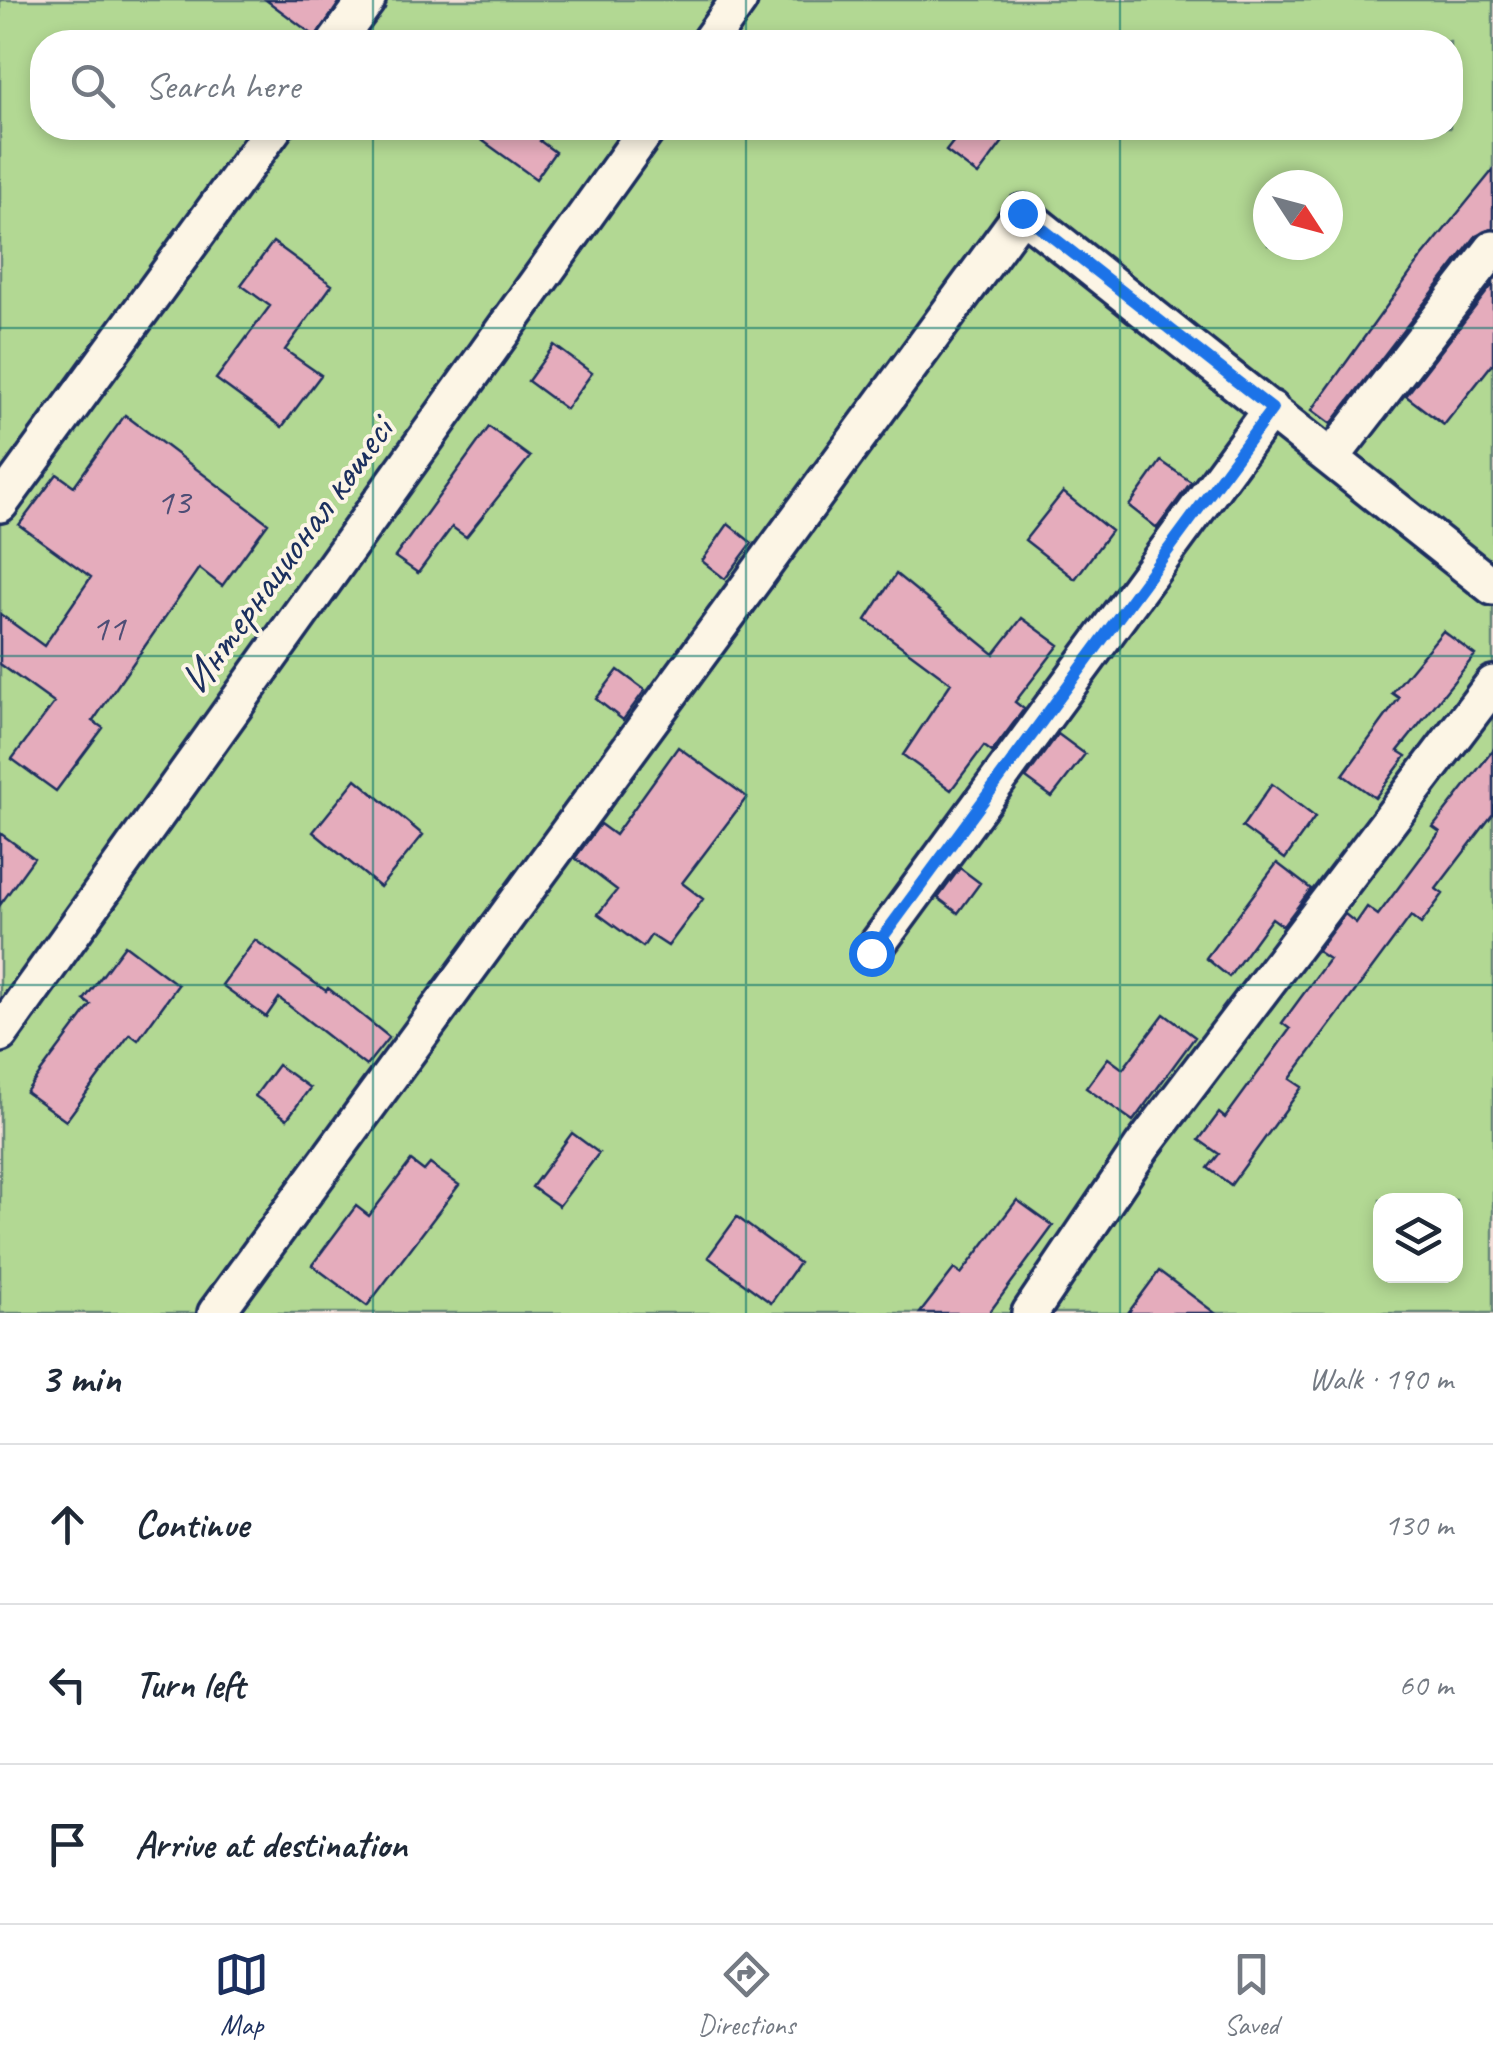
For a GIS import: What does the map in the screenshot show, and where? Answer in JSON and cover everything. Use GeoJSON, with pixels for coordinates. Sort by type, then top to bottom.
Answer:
{"type":"FeatureCollection","features":[{"type":"Feature","properties":{"kind":"street"},"geometry":{"type":"LineString","coordinates":[[345,30],[367,0]]}},
{"type":"Feature","properties":{"kind":"street"},"geometry":{"type":"LineString","coordinates":[[718,30],[739,0]]}},
{"type":"Feature","properties":{"kind":"street"},"geometry":{"type":"LineString","coordinates":[[0,504],[265,140]]}},
{"type":"Feature","properties":{"kind":"street","name":"Интернационал көшесі"},"geometry":{"type":"LineString","coordinates":[[0,1034],[639,140]]}},
{"type":"Feature","properties":{"kind":"street"},"geometry":{"type":"LineString","coordinates":[[216,1313],[1022,213],[1493,587]]}},
{"type":"Feature","properties":{"kind":"street"},"geometry":{"type":"LineString","coordinates":[[1331,458],[1493,249]]}},
{"type":"Feature","properties":{"kind":"street"},"geometry":{"type":"LineString","coordinates":[[871,953],[1272,409]]}},
{"type":"Feature","properties":{"kind":"street"},"geometry":{"type":"LineString","coordinates":[[1030,1313],[1142,1147],[1493,684]]}},
{"type":"Feature","properties":{"kind":"green space"},"geometry":{"type":"Polygon","coordinates":[[[0,0],[1493,0],[1493,1313],[0,1313],[0,0]]]}},
{"type":"Feature","properties":{"kind":"building"},"geometry":{"type":"Polygon","coordinates":[[[266,0],[341,0],[321,30],[307,30],[266,0]]]}},
{"type":"Feature","properties":{"kind":"building"},"geometry":{"type":"Polygon","coordinates":[[[482,140],[541,140],[555,152],[536,179],[482,140]]]}},
{"type":"Feature","properties":{"kind":"building"},"geometry":{"type":"Polygon","coordinates":[[[955,140],[1004,140],[978,175],[946,151],[955,140]]]}},
{"type":"Feature","properties":{"kind":"building"},"geometry":{"type":"Polygon","coordinates":[[[1493,170],[1493,228],[1476,236],[1331,424],[1312,410],[1422,257],[1493,170]]]}},
{"type":"Feature","properties":{"kind":"building"},"geometry":{"type":"Polygon","coordinates":[[[273,242],[332,285],[285,350],[321,375],[282,427],[216,379],[270,306],[241,285],[273,242]]]}},
{"type":"Feature","properties":{"kind":"building"},"geometry":{"type":"Polygon","coordinates":[[[1493,284],[1493,363],[1444,425],[1406,396],[1493,284]]]}},
{"type":"Feature","properties":{"kind":"building"},"geometry":{"type":"Polygon","coordinates":[[[554,345],[592,373],[566,409],[528,381],[554,345]]]}},
{"type":"Feature","properties":{"kind":"building"},"geometry":{"type":"Polygon","coordinates":[[[125,415],[268,523],[222,586],[199,568],[93,721],[103,728],[56,791],[12,759],[54,703],[0,664],[0,614],[44,646],[91,577],[19,525],[57,474],[74,486],[125,415]]]}},
{"type":"Feature","properties":{"kind":"building"},"geometry":{"type":"Polygon","coordinates":[[[489,427],[530,457],[466,537],[452,527],[418,573],[395,557],[489,427]]]}},
{"type":"Feature","properties":{"kind":"building"},"geometry":{"type":"Polygon","coordinates":[[[1161,461],[1191,482],[1157,528],[1129,506],[1161,461]]]}},
{"type":"Feature","properties":{"kind":"building"},"geometry":{"type":"Polygon","coordinates":[[[1063,492],[1111,531],[1075,579],[1025,540],[1063,492]]]}},
{"type":"Feature","properties":{"kind":"building"},"geometry":{"type":"Polygon","coordinates":[[[728,524],[752,543],[725,579],[702,561],[728,524]]]}},
{"type":"Feature","properties":{"kind":"building"},"geometry":{"type":"Polygon","coordinates":[[[896,574],[994,654],[1022,618],[1059,645],[1015,702],[1024,709],[992,752],[984,746],[951,790],[903,755],[951,683],[866,620],[896,574]]]}},
{"type":"Feature","properties":{"kind":"building"},"geometry":{"type":"Polygon","coordinates":[[[1443,631],[1475,655],[1398,751],[1406,756],[1375,798],[1343,775],[1399,698],[1392,693],[1443,631]]]}},
{"type":"Feature","properties":{"kind":"building"},"geometry":{"type":"Polygon","coordinates":[[[618,670],[645,690],[623,720],[596,699],[618,670]]]}},
{"type":"Feature","properties":{"kind":"building"},"geometry":{"type":"Polygon","coordinates":[[[1058,734],[1085,754],[1052,797],[1026,778],[1058,734]]]}},
{"type":"Feature","properties":{"kind":"building"},"geometry":{"type":"Polygon","coordinates":[[[678,747],[747,797],[682,883],[703,899],[668,946],[651,935],[643,947],[598,914],[617,890],[575,858],[600,824],[615,835],[678,747]]]}},
{"type":"Feature","properties":{"kind":"building"},"geometry":{"type":"Polygon","coordinates":[[[1493,750],[1493,814],[1436,889],[1443,894],[1421,924],[1411,916],[1290,1079],[1302,1087],[1231,1185],[1208,1168],[1219,1154],[1199,1140],[1219,1113],[1225,1118],[1290,1029],[1282,1023],[1329,959],[1317,951],[1345,914],[1356,923],[1367,907],[1378,915],[1440,832],[1433,827],[1493,750]]]}},
{"type":"Feature","properties":{"kind":"building"},"geometry":{"type":"Polygon","coordinates":[[[356,779],[423,835],[380,887],[313,832],[356,779]]]}},
{"type":"Feature","properties":{"kind":"building"},"geometry":{"type":"Polygon","coordinates":[[[1272,784],[1315,817],[1285,859],[1242,827],[1272,784]]]}},
{"type":"Feature","properties":{"kind":"building"},"geometry":{"type":"Polygon","coordinates":[[[0,833],[34,858],[0,905],[0,833]]]}},
{"type":"Feature","properties":{"kind":"building"},"geometry":{"type":"Polygon","coordinates":[[[1277,863],[1311,889],[1283,926],[1272,918],[1229,977],[1206,958],[1277,863]]]}},
{"type":"Feature","properties":{"kind":"building"},"geometry":{"type":"Polygon","coordinates":[[[960,868],[980,883],[958,913],[938,898],[960,868]]]}},
{"type":"Feature","properties":{"kind":"building"},"geometry":{"type":"Polygon","coordinates":[[[255,940],[326,991],[328,988],[389,1037],[366,1066],[279,998],[266,1017],[222,985],[255,940]]]}},
{"type":"Feature","properties":{"kind":"building"},"geometry":{"type":"Polygon","coordinates":[[[125,945],[178,985],[138,1040],[130,1034],[66,1121],[26,1092],[91,1005],[84,1000],[125,945]]]}},
{"type":"Feature","properties":{"kind":"building"},"geometry":{"type":"Polygon","coordinates":[[[1164,1014],[1195,1037],[1133,1121],[1086,1088],[1108,1058],[1123,1069],[1164,1014]]]}},
{"type":"Feature","properties":{"kind":"building"},"geometry":{"type":"Polygon","coordinates":[[[278,1065],[310,1088],[287,1119],[255,1096],[278,1065]]]}},
{"type":"Feature","properties":{"kind":"building"},"geometry":{"type":"Polygon","coordinates":[[[572,1133],[599,1153],[559,1206],[532,1187],[572,1133]]]}},
{"type":"Feature","properties":{"kind":"building"},"geometry":{"type":"Polygon","coordinates":[[[411,1161],[424,1171],[430,1164],[459,1185],[367,1306],[312,1265],[356,1206],[369,1216],[411,1161]]]}},
{"type":"Feature","properties":{"kind":"building"},"geometry":{"type":"Polygon","coordinates":[[[1017,1200],[1053,1226],[989,1313],[920,1313],[954,1269],[961,1274],[1017,1200]]]}},
{"type":"Feature","properties":{"kind":"building"},"geometry":{"type":"Polygon","coordinates":[[[737,1217],[799,1263],[771,1303],[708,1257],[737,1217]]]}},
{"type":"Feature","properties":{"kind":"building"},"geometry":{"type":"Polygon","coordinates":[[[1159,1271],[1215,1313],[1128,1313],[1159,1271]]]}},
{"type":"Feature","properties":{"kind":"route"},"geometry":{"type":"LineString","coordinates":[[871,953],[1272,409],[1022,213]]}}]}
